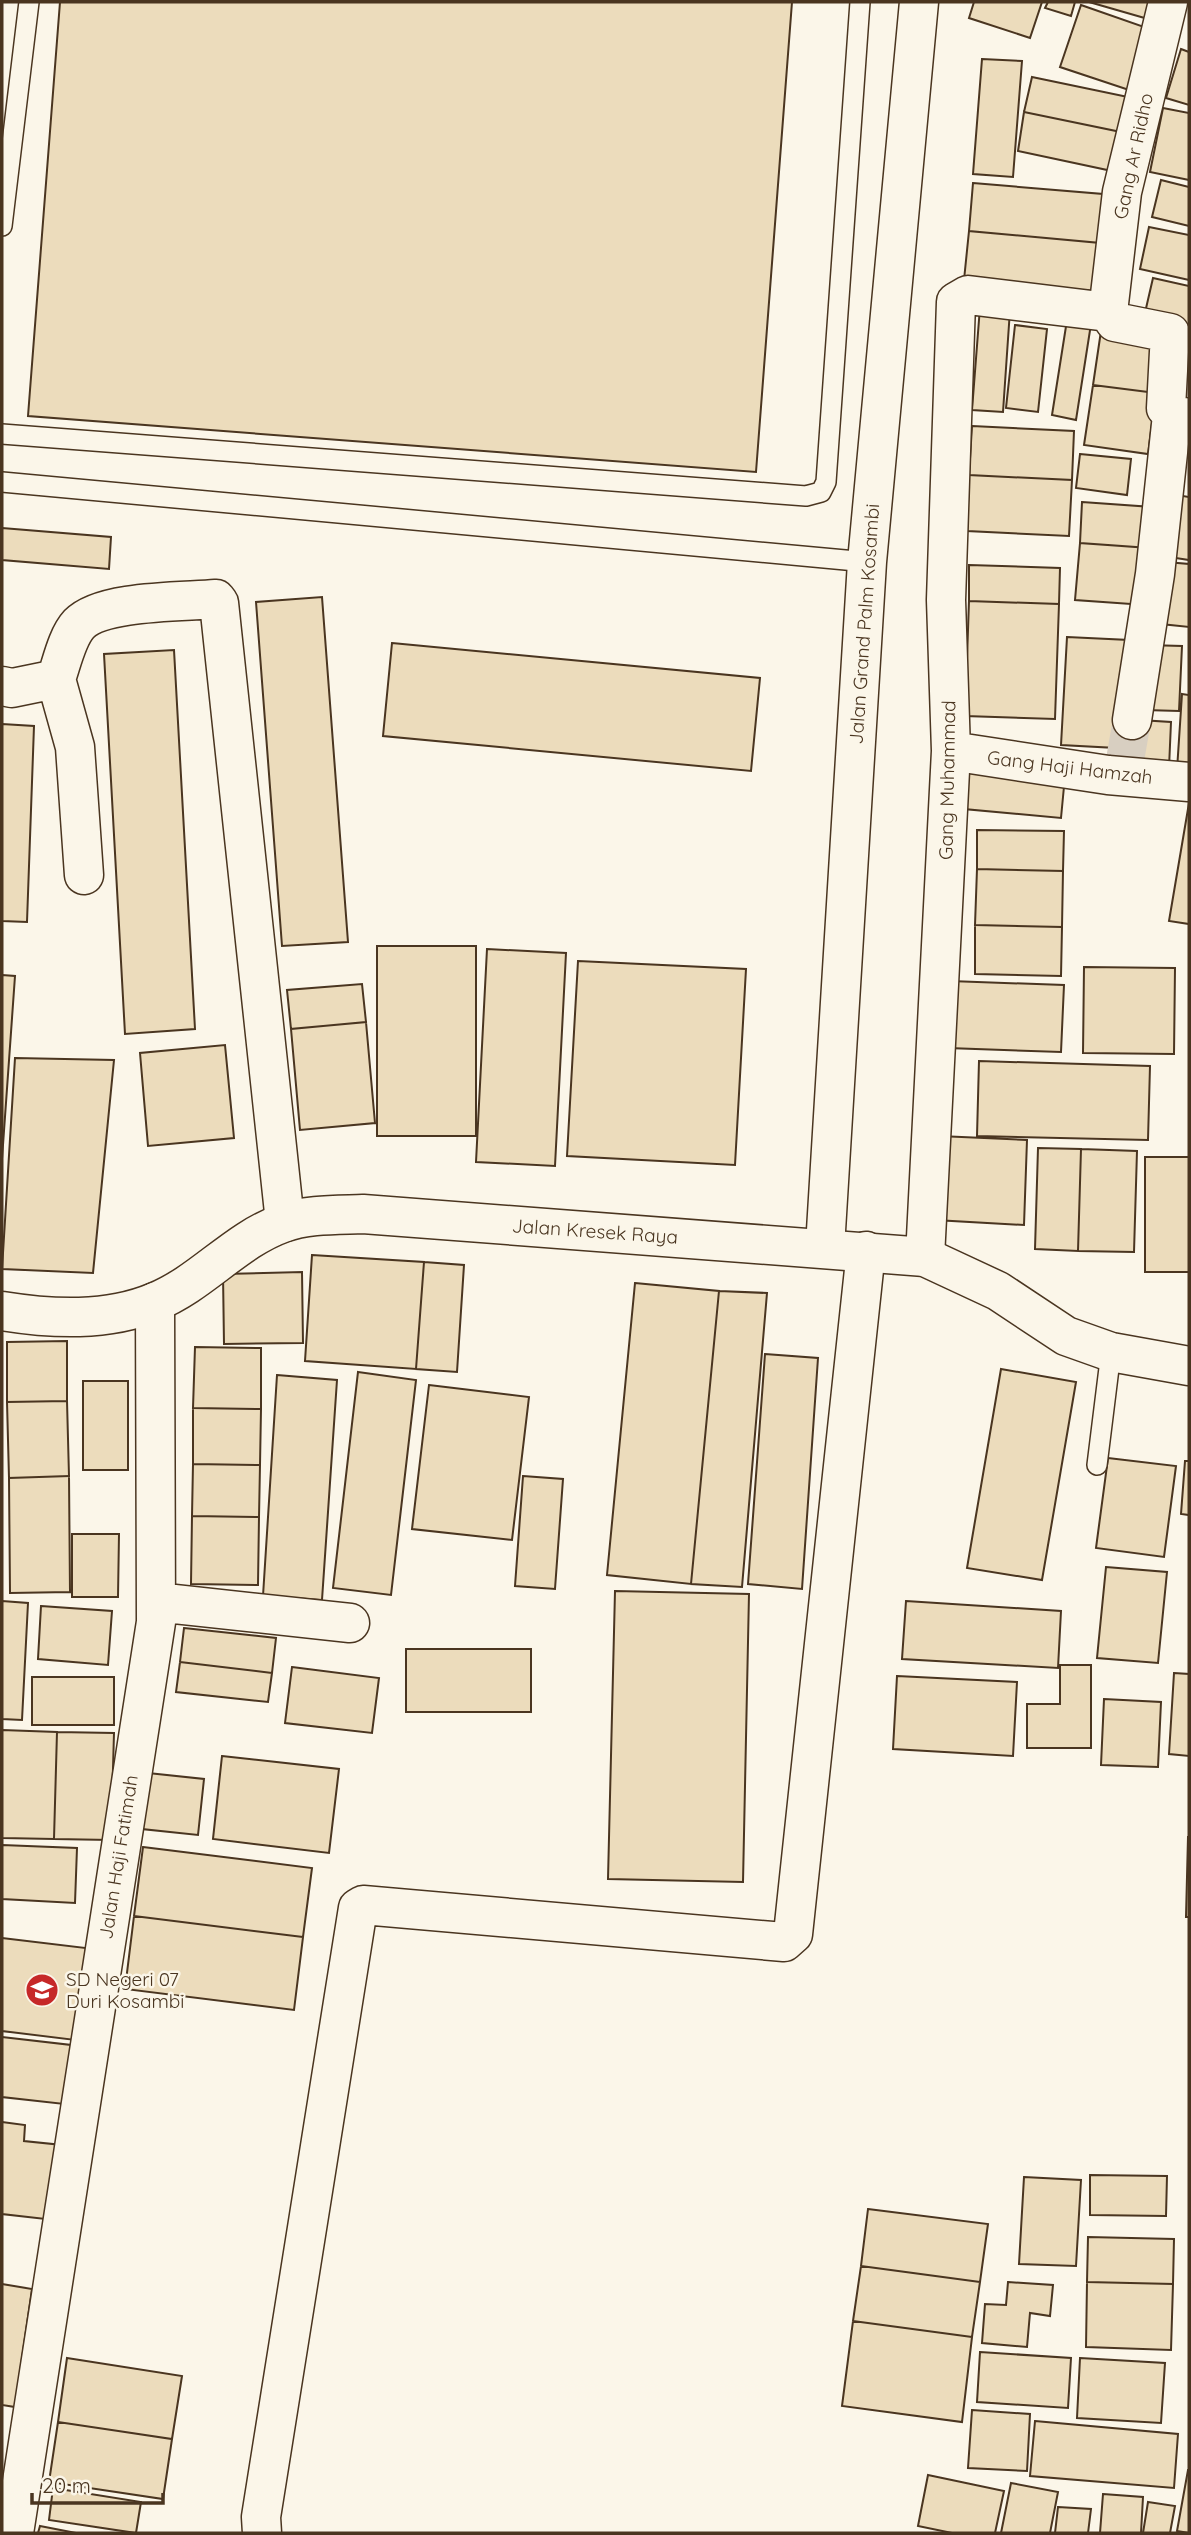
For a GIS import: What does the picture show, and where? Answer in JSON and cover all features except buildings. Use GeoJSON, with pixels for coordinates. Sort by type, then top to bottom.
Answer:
{"type":"FeatureCollection","features":[{"type":"Feature","properties":{"kind":"street","name":"Jalan Grand Palm Kosambi"},"geometry":{"type":"LineString","coordinates":[[825,1247],[867,562],[919,2]]}},
{"type":"Feature","properties":{"kind":"street","name":"Gang Ar Ridho"},"geometry":{"type":"LineString","coordinates":[[1108,312],[1122,192],[1168,2]]}},
{"type":"Feature","properties":{"kind":"street","name":"Gang Muhammad"},"geometry":{"type":"LineString","coordinates":[[925,1257],[951,751],[946,600],[956,302],[968,295],[1108,312]]}},
{"type":"Feature","properties":{"kind":"street"},"geometry":{"type":"LineString","coordinates":[[1108,312],[1115,322],[1170,333],[1166,408],[1181,417],[1132,720]]}},
{"type":"Feature","properties":{"kind":"street"},"geometry":{"type":"LineString","coordinates":[[84,875],[75,747],[56,678],[74,630],[93,615],[114,608],[216,599],[219,603],[285,1222]]}},
{"type":"Feature","properties":{"kind":"street"},"geometry":{"type":"LineString","coordinates":[[2,686],[21,687],[56,678]]}},
{"type":"Feature","properties":{"kind":"street","name":"Gang Haji Hamzah"},"geometry":{"type":"LineString","coordinates":[[951,751],[1123,771],[1189,782]]}},
{"type":"Feature","properties":{"kind":"street","name":"Jalan Kresek Raya"},"geometry":{"type":"LineString","coordinates":[[2,1311],[59,1317],[112,1314],[155,1302],[183,1288],[257,1235],[285,1222],[363,1214],[825,1247],[925,1257],[998,1290],[1066,1336],[1111,1352],[1189,1366]]}},
{"type":"Feature","properties":{"kind":"street"},"geometry":{"type":"LineString","coordinates":[[262,2533],[261,2517],[358,1908],[363,1905],[784,1942],[793,1934],[866,1251]]}},
{"type":"Feature","properties":{"kind":"street","name":"Jalan Haji Fatimah"},"geometry":{"type":"LineString","coordinates":[[14,2533],[156,1622],[155,1302]]}},
{"type":"Feature","properties":{"kind":"street"},"geometry":{"type":"LineString","coordinates":[[156,1602],[350,1623]]}},
{"type":"Feature","properties":{"kind":"lane"},"geometry":{"type":"LineString","coordinates":[[2,226],[29,2]]}},
{"type":"Feature","properties":{"kind":"lane"},"geometry":{"type":"LineString","coordinates":[[2,434],[806,496],[821,492],[826,482],[860,2]]}},
{"type":"Feature","properties":{"kind":"lane"},"geometry":{"type":"LineString","coordinates":[[2,482],[867,562]]}},
{"type":"Feature","properties":{"kind":"lane"},"geometry":{"type":"LineString","coordinates":[[1097,1465],[1111,1352]]}},
{"type":"Feature","properties":{"kind":"tunnel"},"geometry":{"type":"LineString","coordinates":[[1124,766],[1132,720]]}},
{"type":"Feature","properties":{"kind":"place","name":"SD Negeri 07 Duri Kosambi"},"geometry":{"type":"Point","coordinates":[42,1990]}}]}
